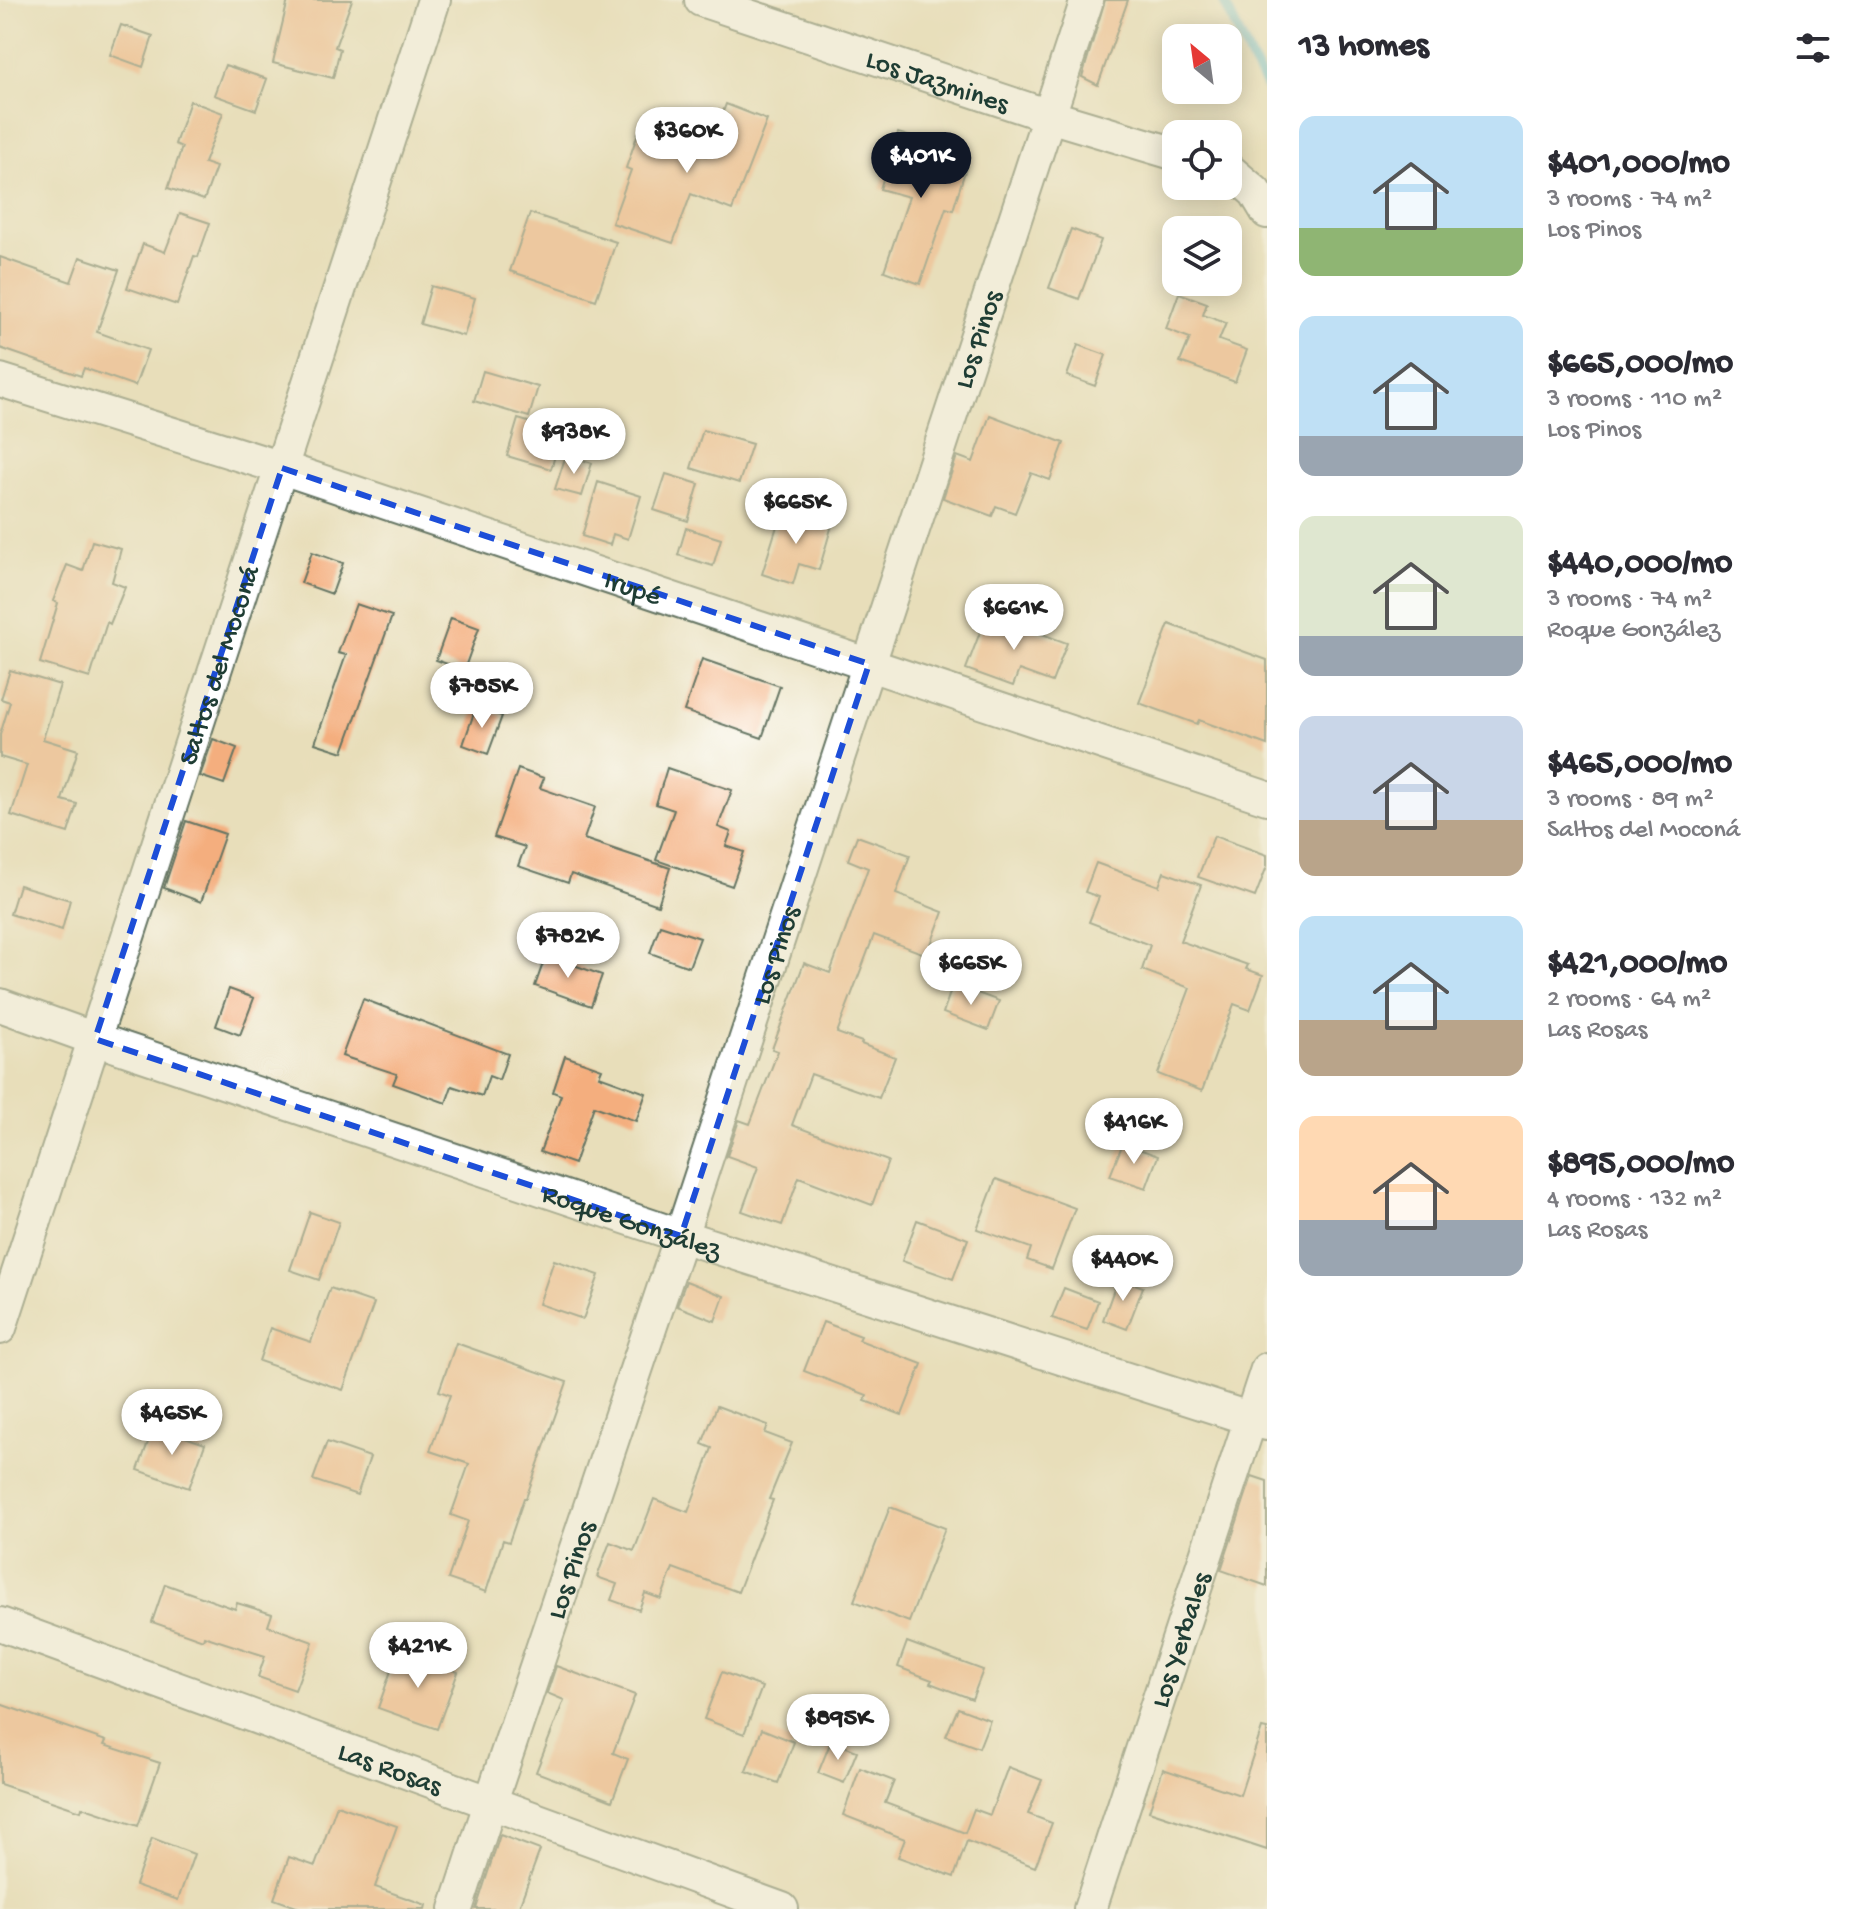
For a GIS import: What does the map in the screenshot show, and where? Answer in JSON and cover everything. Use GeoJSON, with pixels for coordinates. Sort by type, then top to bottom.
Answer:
{"type":"FeatureCollection","features":[{"type":"Feature","properties":{"kind":"street","name":"Saltos del Moconá"},"geometry":{"type":"LineString","coordinates":[[0,1328],[434,0]]}},
{"type":"Feature","properties":{"kind":"street","name":"Los Jazmines"},"geometry":{"type":"LineString","coordinates":[[701,0],[1049,116],[1162,150]]}},
{"type":"Feature","properties":{"kind":"street","name":"Los Pinos"},"geometry":{"type":"LineString","coordinates":[[456,1909],[681,1236],[1087,0]]}},
{"type":"Feature","properties":{"kind":"street"},"geometry":{"type":"LineString","coordinates":[[1242,181],[1255,192],[1267,212]]}},
{"type":"Feature","properties":{"kind":"street","name":"Irupé"},"geometry":{"type":"LineString","coordinates":[[0,380],[282,468],[1267,798]]}},
{"type":"Feature","properties":{"kind":"street","name":"Roque González"},"geometry":{"type":"LineString","coordinates":[[0,1005],[681,1236],[1259,1422]]}},
{"type":"Feature","properties":{"kind":"street","name":"Los Yerbales"},"geometry":{"type":"LineString","coordinates":[[1090,1909],[1259,1422],[1267,1369]]}},
{"type":"Feature","properties":{"kind":"street","name":"Las Rosas"},"geometry":{"type":"LineString","coordinates":[[0,1624],[782,1909]]}},
{"type":"Feature","properties":{"kind":"highlighted area"},"geometry":{"type":"Polygon","coordinates":[[[282,468],[869,664],[681,1236],[95,1039],[282,468]]]}},
{"type":"Feature","properties":{"kind":"building"},"geometry":{"type":"Polygon","coordinates":[[[288,0],[352,0],[335,47],[340,49],[333,78],[273,63],[288,0]]]}},
{"type":"Feature","properties":{"kind":"building"},"geometry":{"type":"Polygon","coordinates":[[[1105,0],[1128,0],[1098,85],[1082,77],[1105,0]]]}},
{"type":"Feature","properties":{"kind":"building"},"geometry":{"type":"Polygon","coordinates":[[[121,25],[153,36],[143,67],[110,55],[121,25]]]}},
{"type":"Feature","properties":{"kind":"building"},"geometry":{"type":"Polygon","coordinates":[[[225,65],[267,79],[256,110],[214,95],[225,65]]]}},
{"type":"Feature","properties":{"kind":"building"},"geometry":{"type":"Polygon","coordinates":[[[190,101],[223,113],[204,163],[216,167],[204,200],[168,188],[182,147],[175,144],[190,101]]]}},
{"type":"Feature","properties":{"kind":"building"},"geometry":{"type":"Polygon","coordinates":[[[726,104],[767,120],[732,210],[691,194],[673,243],[612,223],[631,170],[626,168],[638,133],[706,156],[726,104]]]}},
{"type":"Feature","properties":{"kind":"building"},"geometry":{"type":"Polygon","coordinates":[[[898,133],[970,155],[953,210],[946,208],[920,284],[884,271],[909,197],[880,189],[898,133]]]}},
{"type":"Feature","properties":{"kind":"building"},"geometry":{"type":"Polygon","coordinates":[[[180,213],[210,223],[198,257],[194,256],[177,305],[127,288],[143,244],[165,252],[180,213]]]}},
{"type":"Feature","properties":{"kind":"building"},"geometry":{"type":"Polygon","coordinates":[[[530,213],[616,242],[596,300],[510,271],[530,213]]]}},
{"type":"Feature","properties":{"kind":"building"},"geometry":{"type":"Polygon","coordinates":[[[1071,229],[1101,240],[1079,299],[1049,288],[1071,229]]]}},
{"type":"Feature","properties":{"kind":"building"},"geometry":{"type":"Polygon","coordinates":[[[0,257],[71,282],[80,257],[119,270],[97,332],[148,350],[135,386],[84,368],[81,376],[0,348],[0,257]]]}},
{"type":"Feature","properties":{"kind":"building"},"geometry":{"type":"Polygon","coordinates":[[[431,286],[475,298],[464,336],[420,324],[431,286]]]}},
{"type":"Feature","properties":{"kind":"building"},"geometry":{"type":"Polygon","coordinates":[[[1178,296],[1207,303],[1203,315],[1226,323],[1219,340],[1247,350],[1235,382],[1180,362],[1190,338],[1166,329],[1178,296]]]}},
{"type":"Feature","properties":{"kind":"building"},"geometry":{"type":"Polygon","coordinates":[[[1078,345],[1106,355],[1095,386],[1067,376],[1078,345]]]}},
{"type":"Feature","properties":{"kind":"building"},"geometry":{"type":"Polygon","coordinates":[[[483,371],[538,387],[529,417],[474,401],[483,371]]]}},
{"type":"Feature","properties":{"kind":"building"},"geometry":{"type":"Polygon","coordinates":[[[990,415],[1064,443],[1050,480],[1031,473],[1015,513],[996,506],[992,516],[943,498],[957,456],[973,462],[990,415]]]}},
{"type":"Feature","properties":{"kind":"building"},"geometry":{"type":"Polygon","coordinates":[[[518,419],[562,432],[551,469],[507,456],[518,419]]]}},
{"type":"Feature","properties":{"kind":"building"},"geometry":{"type":"Polygon","coordinates":[[[703,430],[752,444],[739,483],[691,468],[703,430]]]}},
{"type":"Feature","properties":{"kind":"building"},"geometry":{"type":"Polygon","coordinates":[[[566,455],[592,463],[582,496],[555,489],[566,455]]]}},
{"type":"Feature","properties":{"kind":"building"},"geometry":{"type":"Polygon","coordinates":[[[666,474],[699,484],[688,521],[654,510],[666,474]]]}},
{"type":"Feature","properties":{"kind":"building"},"geometry":{"type":"Polygon","coordinates":[[[598,482],[641,496],[628,539],[613,534],[610,545],[582,536],[598,482]]]}},
{"type":"Feature","properties":{"kind":"building"},"geometry":{"type":"Polygon","coordinates":[[[782,510],[832,525],[819,570],[799,564],[793,584],[762,574],[782,510]]]}},
{"type":"Feature","properties":{"kind":"building"},"geometry":{"type":"Polygon","coordinates":[[[686,528],[721,539],[713,566],[678,555],[686,528]]]}},
{"type":"Feature","properties":{"kind":"building"},"geometry":{"type":"Polygon","coordinates":[[[92,541],[121,549],[112,582],[125,587],[110,624],[107,622],[90,678],[40,663],[58,603],[53,601],[67,565],[83,571],[92,541]]]}},
{"type":"Feature","properties":{"kind":"building"},"geometry":{"type":"Polygon","coordinates":[[[312,552],[343,563],[332,594],[301,583],[312,552]]]}},
{"type":"Feature","properties":{"kind":"building"},"geometry":{"type":"Polygon","coordinates":[[[356,604],[392,616],[343,752],[315,743],[346,655],[338,653],[356,604]]]}},
{"type":"Feature","properties":{"kind":"building"},"geometry":{"type":"Polygon","coordinates":[[[987,614],[1067,643],[1052,682],[1019,670],[1013,686],[966,669],[987,614]]]}},
{"type":"Feature","properties":{"kind":"building"},"geometry":{"type":"Polygon","coordinates":[[[451,618],[479,628],[464,670],[436,660],[451,618]]]}},
{"type":"Feature","properties":{"kind":"building"},"geometry":{"type":"Polygon","coordinates":[[[1169,624],[1267,660],[1267,745],[1199,720],[1197,724],[1139,703],[1169,624]]]}},
{"type":"Feature","properties":{"kind":"building"},"geometry":{"type":"Polygon","coordinates":[[[702,659],[780,686],[762,738],[684,711],[702,659]]]}},
{"type":"Feature","properties":{"kind":"building"},"geometry":{"type":"Polygon","coordinates":[[[10,670],[60,685],[43,739],[78,750],[62,800],[77,804],[68,833],[11,815],[27,765],[0,757],[0,735],[10,702],[1,699],[10,670]]]}},
{"type":"Feature","properties":{"kind":"building"},"geometry":{"type":"Polygon","coordinates":[[[476,707],[502,716],[488,754],[463,745],[476,707]]]}},
{"type":"Feature","properties":{"kind":"building"},"geometry":{"type":"Polygon","coordinates":[[[213,739],[237,748],[224,784],[200,776],[213,739]]]}},
{"type":"Feature","properties":{"kind":"building"},"geometry":{"type":"Polygon","coordinates":[[[667,768],[732,790],[718,827],[731,832],[726,846],[744,852],[732,886],[656,860],[674,810],[656,804],[667,768]]]}},
{"type":"Feature","properties":{"kind":"building"},"geometry":{"type":"Polygon","coordinates":[[[518,769],[544,778],[540,788],[595,807],[584,839],[670,868],[658,905],[571,874],[568,883],[518,866],[525,847],[494,837],[518,769]]]}},
{"type":"Feature","properties":{"kind":"building"},"geometry":{"type":"Polygon","coordinates":[[[186,821],[225,834],[201,902],[164,888],[186,821]]]}},
{"type":"Feature","properties":{"kind":"building"},"geometry":{"type":"Polygon","coordinates":[[[857,836],[910,855],[896,894],[943,912],[927,955],[874,935],[837,1033],[895,1057],[879,1098],[811,1074],[792,1125],[888,1161],[872,1205],[799,1177],[782,1225],[742,1211],[758,1167],[727,1156],[739,1120],[750,1124],[778,1051],[772,1049],[804,963],[830,973],[868,868],[848,860],[857,836]]]}},
{"type":"Feature","properties":{"kind":"building"},"geometry":{"type":"Polygon","coordinates":[[[1214,836],[1267,855],[1267,866],[1255,897],[1198,877],[1214,836]]]}},
{"type":"Feature","properties":{"kind":"building"},"geometry":{"type":"Polygon","coordinates":[[[1096,863],[1159,886],[1164,872],[1201,885],[1180,941],[1248,965],[1246,969],[1263,975],[1250,1010],[1234,1004],[1202,1091],[1158,1074],[1190,988],[1142,970],[1150,945],[1089,922],[1099,897],[1085,892],[1096,863]]]}},
{"type":"Feature","properties":{"kind":"building"},"geometry":{"type":"Polygon","coordinates":[[[19,885],[70,900],[62,930],[10,914],[19,885]]]}},
{"type":"Feature","properties":{"kind":"building"},"geometry":{"type":"Polygon","coordinates":[[[660,925],[700,938],[689,967],[650,953],[660,925]]]}},
{"type":"Feature","properties":{"kind":"building"},"geometry":{"type":"Polygon","coordinates":[[[546,955],[602,975],[591,1006],[535,986],[546,955]]]}},
{"type":"Feature","properties":{"kind":"building"},"geometry":{"type":"Polygon","coordinates":[[[953,984],[999,1001],[988,1030],[943,1013],[953,984]]]}},
{"type":"Feature","properties":{"kind":"building"},"geometry":{"type":"Polygon","coordinates":[[[229,989],[254,998],[240,1035],[216,1026],[229,989]]]}},
{"type":"Feature","properties":{"kind":"building"},"geometry":{"type":"Polygon","coordinates":[[[363,999],[508,1054],[499,1080],[489,1076],[482,1096],[452,1086],[446,1103],[393,1084],[397,1074],[342,1056],[363,999]]]}},
{"type":"Feature","properties":{"kind":"building"},"geometry":{"type":"Polygon","coordinates":[[[565,1056],[602,1069],[599,1076],[646,1093],[636,1121],[594,1106],[574,1164],[540,1152],[561,1095],[553,1092],[565,1056]]]}},
{"type":"Feature","properties":{"kind":"building"},"geometry":{"type":"Polygon","coordinates":[[[1123,1143],[1158,1156],[1146,1188],[1110,1176],[1123,1143]]]}},
{"type":"Feature","properties":{"kind":"building"},"geometry":{"type":"Polygon","coordinates":[[[996,1179],[1075,1208],[1052,1269],[1027,1260],[1031,1248],[977,1229],[996,1179]]]}},
{"type":"Feature","properties":{"kind":"building"},"geometry":{"type":"Polygon","coordinates":[[[310,1212],[339,1222],[319,1280],[290,1270],[310,1212]]]}},
{"type":"Feature","properties":{"kind":"building"},"geometry":{"type":"Polygon","coordinates":[[[917,1220],[968,1239],[953,1279],[902,1261],[917,1220]]]}},
{"type":"Feature","properties":{"kind":"building"},"geometry":{"type":"Polygon","coordinates":[[[554,1260],[599,1275],[583,1319],[539,1304],[554,1260]]]}},
{"type":"Feature","properties":{"kind":"building"},"geometry":{"type":"Polygon","coordinates":[[[1118,1278],[1143,1287],[1127,1329],[1103,1320],[1118,1278]]]}},
{"type":"Feature","properties":{"kind":"building"},"geometry":{"type":"Polygon","coordinates":[[[686,1281],[724,1296],[715,1321],[677,1306],[686,1281]]]}},
{"type":"Feature","properties":{"kind":"building"},"geometry":{"type":"Polygon","coordinates":[[[330,1288],[374,1303],[343,1390],[259,1361],[270,1328],[311,1342],[330,1288]]]}},
{"type":"Feature","properties":{"kind":"building"},"geometry":{"type":"Polygon","coordinates":[[[1064,1288],[1098,1301],[1087,1330],[1052,1318],[1064,1288]]]}},
{"type":"Feature","properties":{"kind":"building"},"geometry":{"type":"Polygon","coordinates":[[[823,1322],[861,1336],[859,1340],[922,1364],[902,1415],[865,1401],[867,1395],[804,1371],[823,1322]]]}},
{"type":"Feature","properties":{"kind":"building"},"geometry":{"type":"Polygon","coordinates":[[[456,1343],[567,1382],[526,1498],[509,1542],[503,1540],[486,1592],[448,1579],[468,1521],[451,1515],[469,1464],[430,1451],[450,1395],[439,1391],[456,1343]]]}},
{"type":"Feature","properties":{"kind":"building"},"geometry":{"type":"Polygon","coordinates":[[[717,1406],[768,1425],[765,1433],[792,1443],[769,1499],[773,1500],[738,1592],[673,1568],[661,1599],[645,1593],[639,1610],[611,1600],[617,1584],[597,1577],[610,1542],[634,1551],[654,1499],[688,1512],[712,1448],[702,1444],[717,1406]]]}},
{"type":"Feature","properties":{"kind":"building"},"geometry":{"type":"Polygon","coordinates":[[[154,1426],[205,1444],[189,1488],[138,1470],[154,1426]]]}},
{"type":"Feature","properties":{"kind":"building"},"geometry":{"type":"Polygon","coordinates":[[[327,1442],[370,1457],[357,1495],[313,1480],[327,1442]]]}},
{"type":"Feature","properties":{"kind":"building"},"geometry":{"type":"Polygon","coordinates":[[[1252,1476],[1267,1481],[1267,1586],[1221,1570],[1252,1476]]]}},
{"type":"Feature","properties":{"kind":"building"},"geometry":{"type":"Polygon","coordinates":[[[890,1507],[945,1528],[909,1622],[854,1601],[890,1507]]]}},
{"type":"Feature","properties":{"kind":"building"},"geometry":{"type":"Polygon","coordinates":[[[165,1584],[235,1609],[237,1603],[272,1614],[268,1626],[313,1642],[295,1690],[258,1677],[265,1656],[204,1636],[203,1640],[152,1622],[165,1584]]]}},
{"type":"Feature","properties":{"kind":"building"},"geometry":{"type":"Polygon","coordinates":[[[907,1642],[983,1670],[972,1699],[898,1667],[907,1642]]]}},
{"type":"Feature","properties":{"kind":"building"},"geometry":{"type":"Polygon","coordinates":[[[398,1651],[458,1672],[437,1729],[378,1708],[398,1651]]]}},
{"type":"Feature","properties":{"kind":"building"},"geometry":{"type":"Polygon","coordinates":[[[556,1666],[635,1695],[613,1753],[628,1759],[612,1801],[536,1772],[564,1700],[547,1693],[556,1666]]]}},
{"type":"Feature","properties":{"kind":"building"},"geometry":{"type":"Polygon","coordinates":[[[722,1672],[762,1687],[744,1734],[704,1719],[722,1672]]]}},
{"type":"Feature","properties":{"kind":"building"},"geometry":{"type":"Polygon","coordinates":[[[0,1704],[106,1741],[104,1745],[160,1763],[138,1826],[0,1784],[0,1704]]]}},
{"type":"Feature","properties":{"kind":"building"},"geometry":{"type":"Polygon","coordinates":[[[958,1708],[990,1720],[979,1748],[946,1736],[958,1708]]]}},
{"type":"Feature","properties":{"kind":"building"},"geometry":{"type":"Polygon","coordinates":[[[1262,1728],[1267,1729],[1267,1850],[1149,1811],[1163,1769],[1240,1795],[1262,1728]]]}},
{"type":"Feature","properties":{"kind":"building"},"geometry":{"type":"Polygon","coordinates":[[[762,1729],[794,1742],[778,1783],[746,1771],[762,1729]]]}},
{"type":"Feature","properties":{"kind":"building"},"geometry":{"type":"Polygon","coordinates":[[[831,1741],[857,1751],[844,1783],[818,1773],[831,1741]]]}},
{"type":"Feature","properties":{"kind":"building"},"geometry":{"type":"Polygon","coordinates":[[[1008,1767],[1042,1780],[1028,1814],[1052,1823],[1035,1867],[967,1841],[954,1877],[898,1857],[905,1839],[843,1815],[860,1768],[894,1781],[885,1803],[965,1833],[974,1809],[990,1815],[1008,1767]]]}},
{"type":"Feature","properties":{"kind":"building"},"geometry":{"type":"Polygon","coordinates":[[[337,1805],[397,1826],[375,1887],[426,1905],[425,1909],[302,1909],[274,1899],[289,1857],[315,1866],[337,1805]]]}},
{"type":"Feature","properties":{"kind":"building"},"geometry":{"type":"Polygon","coordinates":[[[500,1835],[540,1850],[518,1909],[476,1909],[500,1835]]]}},
{"type":"Feature","properties":{"kind":"building"},"geometry":{"type":"Polygon","coordinates":[[[152,1838],[194,1854],[178,1900],[135,1885],[152,1838]]]}},
{"type":"Feature","properties":{"kind":"waterway"},"geometry":{"type":"LineString","coordinates":[[1223,0],[1267,87]]}}]}
